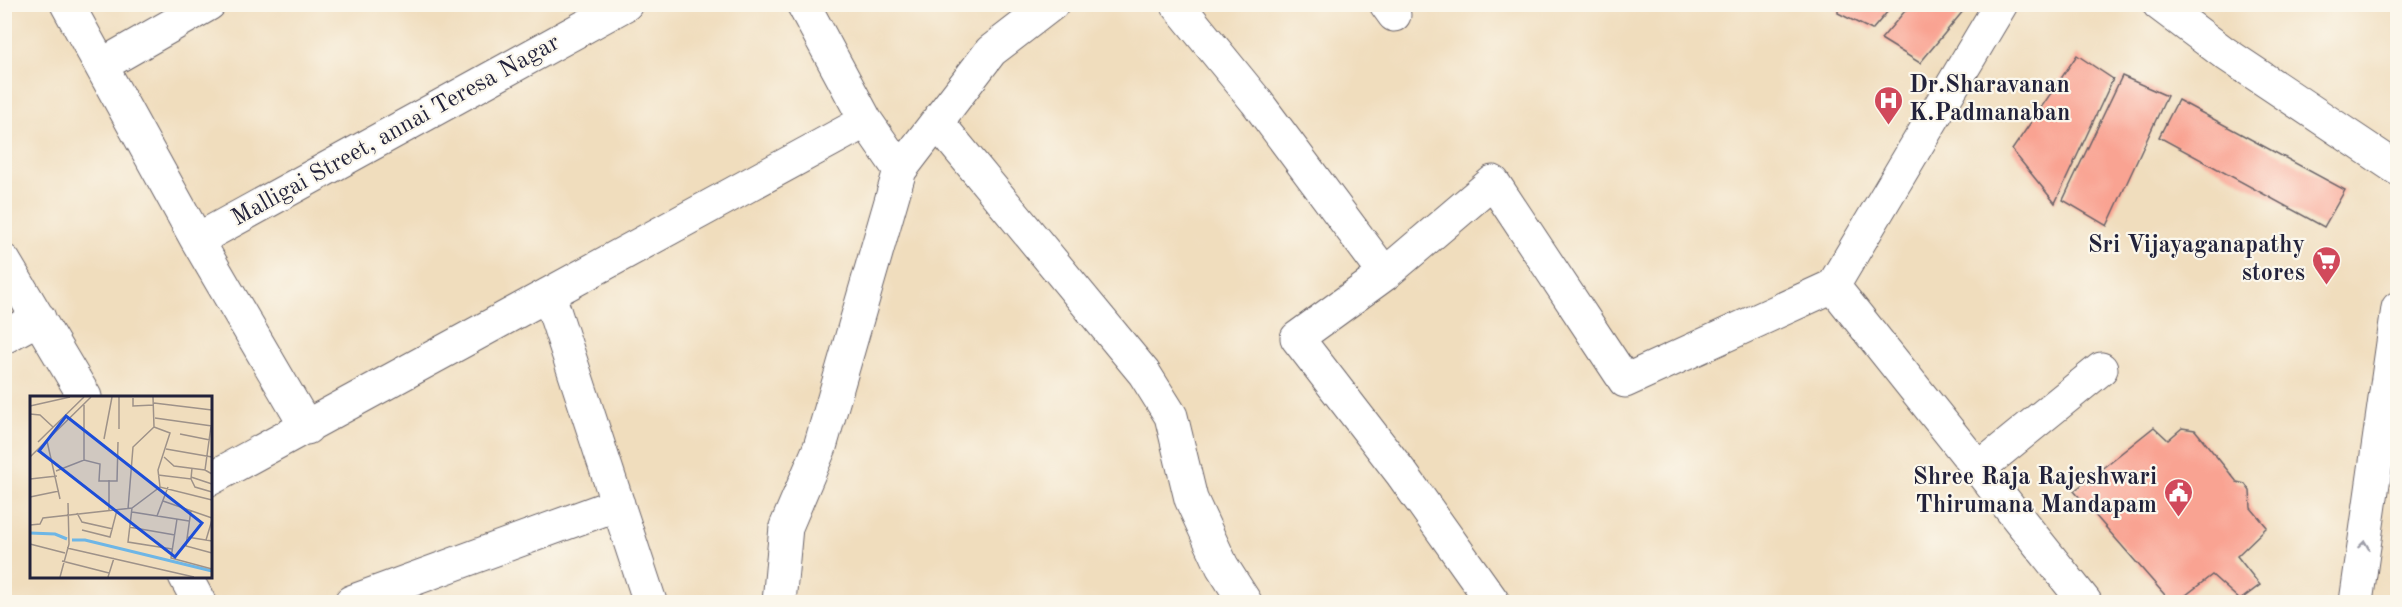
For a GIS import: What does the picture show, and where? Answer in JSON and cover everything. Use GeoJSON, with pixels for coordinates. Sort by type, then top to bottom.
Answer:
{"type":"FeatureCollection","features":[{"type":"Feature","properties":{"kind":"main road"},"geometry":{"type":"LineString","coordinates":[[67,4],[197,240],[307,428]]}},
{"type":"Feature","properties":{"kind":"main road"},"geometry":{"type":"LineString","coordinates":[[102,65],[209,4]]}},
{"type":"Feature","properties":{"kind":"main road","name":"Malligai Street, annai Teresa Nagar"},"geometry":{"type":"LineString","coordinates":[[197,240],[626,4]]}},
{"type":"Feature","properties":{"kind":"main road"},"geometry":{"type":"LineString","coordinates":[[803,4],[866,121],[900,170]]}},
{"type":"Feature","properties":{"kind":"main road"},"geometry":{"type":"LineString","coordinates":[[1177,4],[1256,101],[1385,274]]}},
{"type":"Feature","properties":{"kind":"main road"},"geometry":{"type":"LineString","coordinates":[[1493,603],[1402,474],[1297,338],[1385,274],[1493,182],[1625,381],[1833,286],[2001,4]]}},
{"type":"Feature","properties":{"kind":"main road"},"geometry":{"type":"LineString","coordinates":[[2159,4],[2223,52],[2397,169]]}},
{"type":"Feature","properties":{"kind":"main road"},"geometry":{"type":"LineString","coordinates":[[779,603],[786,527],[820,447],[900,170],[991,51],[1045,7]]}},
{"type":"Feature","properties":{"kind":"main road"},"geometry":{"type":"LineString","coordinates":[[212,478],[866,121]]}},
{"type":"Feature","properties":{"kind":"main road"},"geometry":{"type":"LineString","coordinates":[[937,122],[1144,373],[1171,416],[1191,499],[1222,567],[1245,603]]}},
{"type":"Feature","properties":{"kind":"main road"},"geometry":{"type":"LineString","coordinates":[[4,261],[84,396]]}},
{"type":"Feature","properties":{"kind":"main road"},"geometry":{"type":"LineString","coordinates":[[1833,286],[2085,603]]}},
{"type":"Feature","properties":{"kind":"main road"},"geometry":{"type":"LineString","coordinates":[[549,295],[650,603]]}},
{"type":"Feature","properties":{"kind":"main road"},"geometry":{"type":"LineString","coordinates":[[2356,603],[2397,308]]}},
{"type":"Feature","properties":{"kind":"main road"},"geometry":{"type":"LineString","coordinates":[[4,337],[39,318]]}},
{"type":"Feature","properties":{"kind":"main road"},"geometry":{"type":"LineString","coordinates":[[1978,469],[2101,369]]}},
{"type":"Feature","properties":{"kind":"main road"},"geometry":{"type":"LineString","coordinates":[[351,603],[618,504]]}},
{"type":"Feature","properties":{"kind":"main road"},"geometry":{"type":"LineString","coordinates":[[186,577],[199,603]]}},
{"type":"Feature","properties":{"kind":"building"},"geometry":{"type":"Polygon","coordinates":[[[1838,4],[1894,4],[1872,30],[1838,13],[1838,4]]]}},
{"type":"Feature","properties":{"kind":"building"},"geometry":{"type":"Polygon","coordinates":[[[1911,4],[1969,4],[1920,63],[1881,39],[1911,4]]]}},
{"type":"Feature","properties":{"kind":"building"},"geometry":{"type":"Polygon","coordinates":[[[2077,55],[2113,79],[2055,203],[2012,150],[2077,55]]]}},
{"type":"Feature","properties":{"kind":"building"},"geometry":{"type":"Polygon","coordinates":[[[2122,76],[2167,96],[2107,226],[2063,200],[2122,76]]]}},
{"type":"Feature","properties":{"kind":"building"},"geometry":{"type":"Polygon","coordinates":[[[2178,100],[2345,190],[2324,227],[2159,137],[2178,100]]]}},
{"type":"Feature","properties":{"kind":"building","name":"Shree Raja Rajeshwari Thirumana Mandapam"},"geometry":{"type":"Polygon","coordinates":[[[2154,427],[2168,440],[2182,428],[2195,430],[2237,482],[2245,484],[2250,491],[2251,508],[2267,527],[2237,556],[2260,585],[2240,600],[2212,575],[2177,602],[2171,602],[2074,491],[2154,427]]]}},
{"type":"Feature","properties":{"kind":"place","name":"Dr.Sharavanan K.Padmanaban"},"geometry":{"type":"Point","coordinates":[1888,126]}},
{"type":"Feature","properties":{"kind":"place","name":"Sri Vijayaganapathy stores"},"geometry":{"type":"Point","coordinates":[2326,286]}},
{"type":"Feature","properties":{"kind":"place","name":"Shree Raja Rajeshwari Thirumana Mandapam"},"geometry":{"type":"Point","coordinates":[2178,518]}}]}
